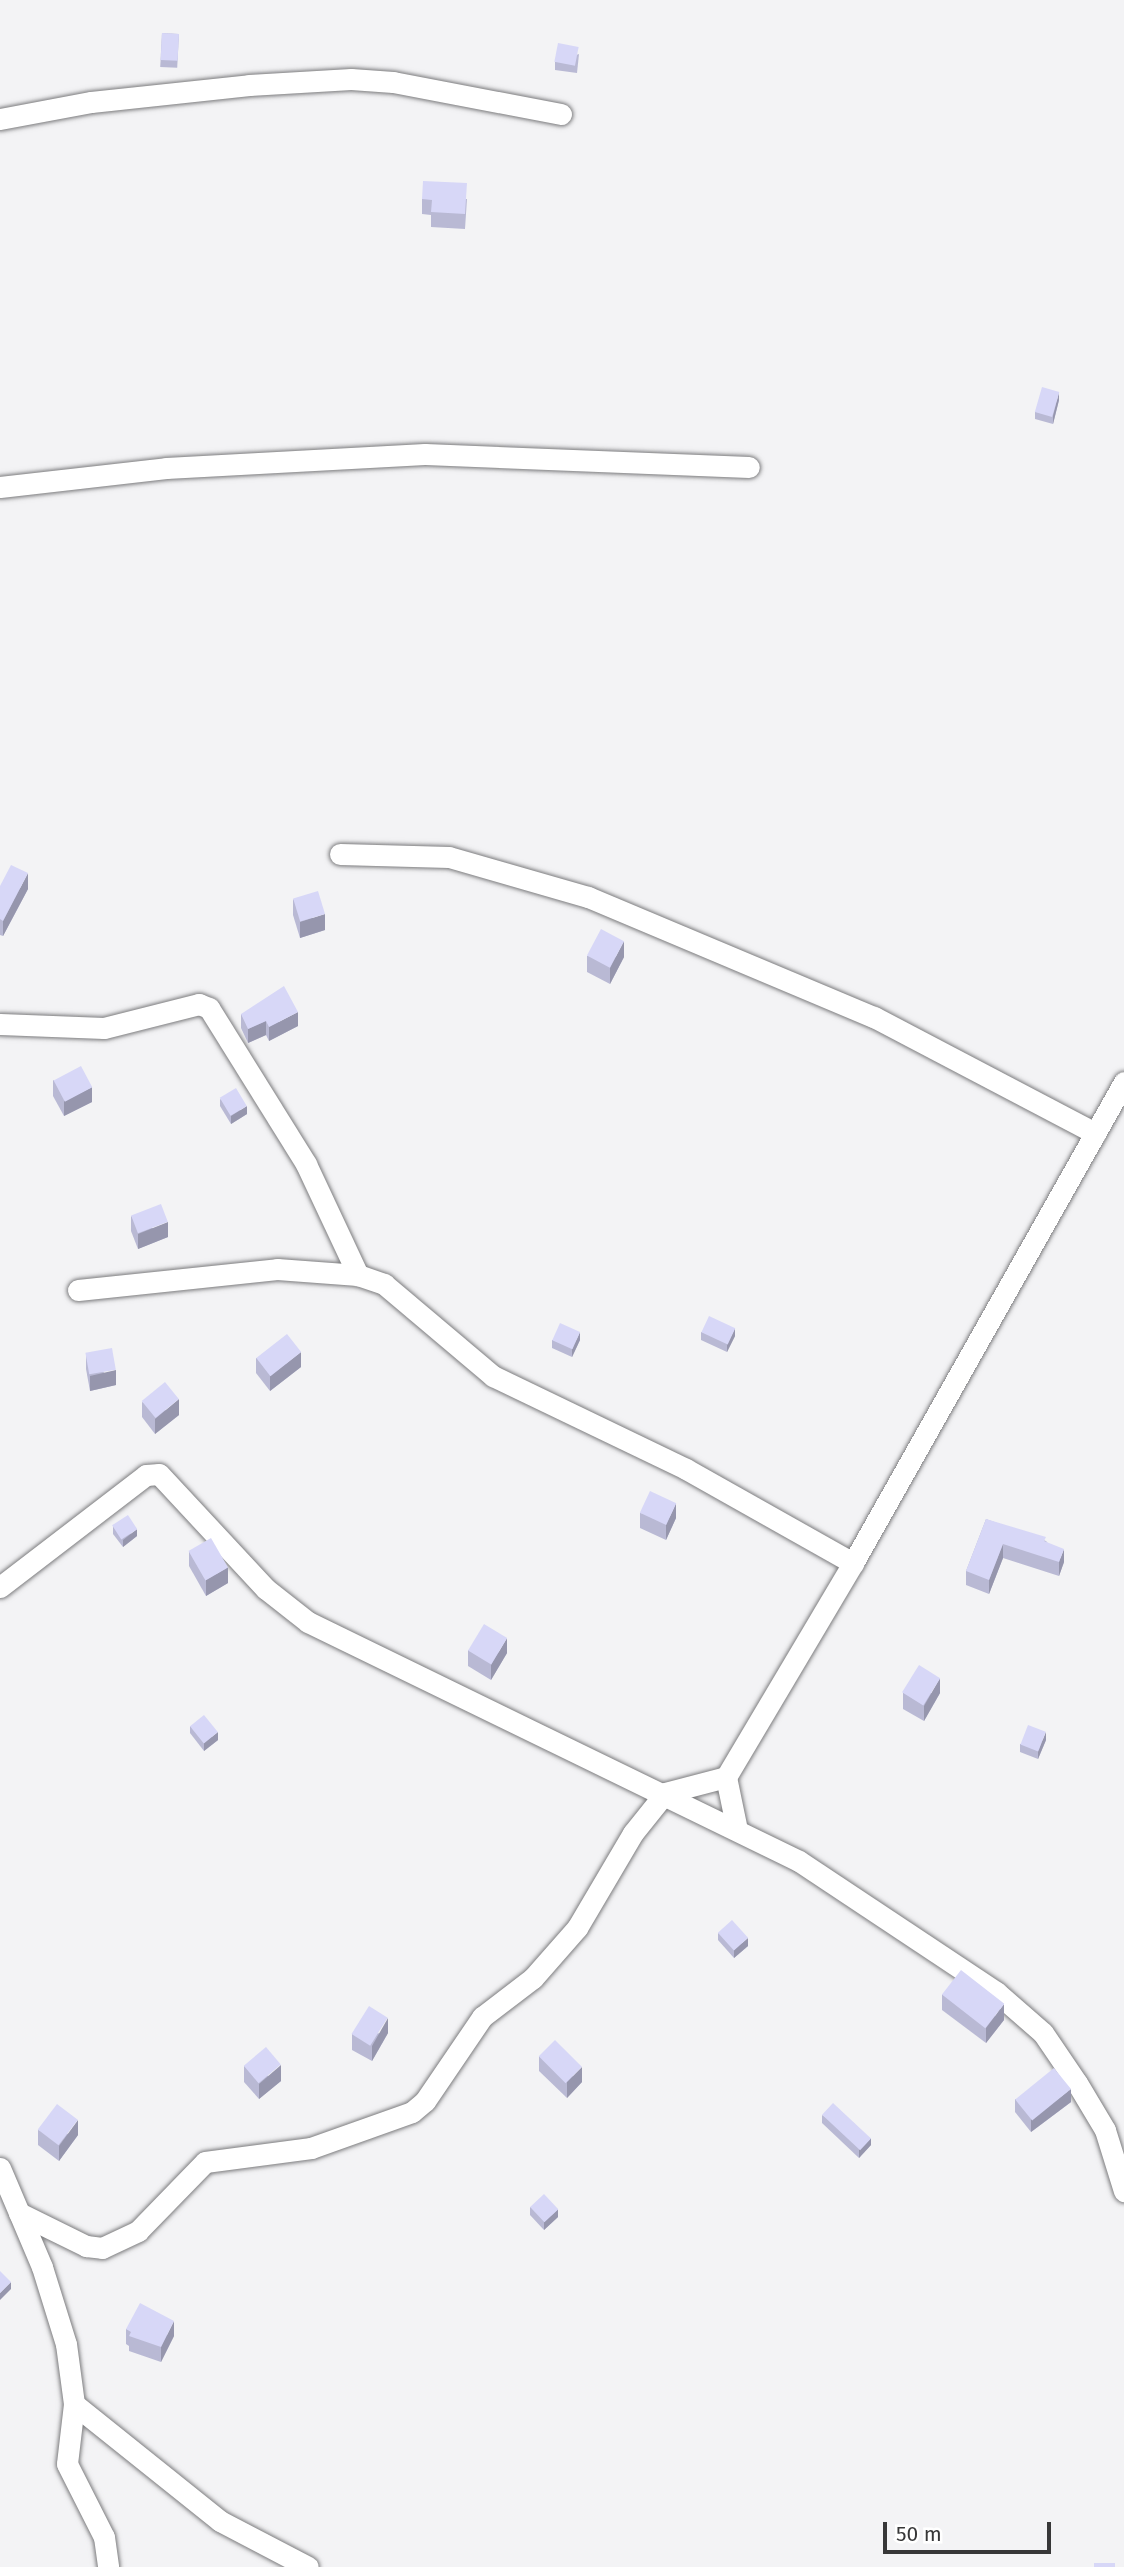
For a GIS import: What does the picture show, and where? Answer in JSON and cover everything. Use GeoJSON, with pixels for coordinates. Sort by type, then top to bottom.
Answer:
{"type":"FeatureCollection","features":[{"type":"Feature","properties":{"kind":"street"},"geometry":{"type":"LineString","coordinates":[[0,119],[104,101],[351,79],[393,82],[561,114]]}},
{"type":"Feature","properties":{"kind":"street"},"geometry":{"type":"LineString","coordinates":[[0,487],[166,468],[425,454],[749,467]]}},
{"type":"Feature","properties":{"kind":"street"},"geometry":{"type":"LineString","coordinates":[[340,854],[449,857],[588,897],[874,1017],[1095,1133]]}},
{"type":"Feature","properties":{"kind":"street"},"geometry":{"type":"LineString","coordinates":[[0,1024],[104,1028],[199,1004],[209,1008],[306,1164],[358,1275]]}},
{"type":"Feature","properties":{"kind":"street"},"geometry":{"type":"LineString","coordinates":[[737,1830],[726,1777],[853,1563],[1124,1082]]}},
{"type":"Feature","properties":{"kind":"street"},"geometry":{"type":"LineString","coordinates":[[78,1290],[277,1269],[358,1275],[384,1284],[493,1376],[686,1469],[853,1563]]}},
{"type":"Feature","properties":{"kind":"street"},"geometry":{"type":"LineString","coordinates":[[0,1587],[146,1475],[159,1474],[267,1588],[308,1622],[407,1674],[665,1793],[799,1861],[996,1992],[1043,2033],[1105,2130],[1124,2191]]}},
{"type":"Feature","properties":{"kind":"street"},"geometry":{"type":"LineString","coordinates":[[19,2213],[86,2246],[102,2248],[138,2231],[205,2162],[311,2148],[412,2112],[425,2101],[482,2017],[533,1978],[577,1928],[633,1833],[665,1793],[726,1777]]}},
{"type":"Feature","properties":{"kind":"street"},"geometry":{"type":"LineString","coordinates":[[0,2168],[42,2267],[66,2344],[74,2404],[67,2464],[104,2537],[108,2567]]}},
{"type":"Feature","properties":{"kind":"street"},"geometry":{"type":"LineString","coordinates":[[74,2404],[220,2521],[308,2567]]}},
{"type":"Feature","properties":{"kind":"building"},"geometry":{"type":"Polygon","coordinates":[[[162,33],[179,34],[178,61],[161,60],[162,33]]]}},
{"type":"Feature","properties":{"kind":"building"},"geometry":{"type":"Polygon","coordinates":[[[558,43],[579,47],[575,66],[554,62],[558,43]]]}},
{"type":"Feature","properties":{"kind":"building"},"geometry":{"type":"Polygon","coordinates":[[[423,181],[467,183],[465,214],[431,212],[432,200],[422,199],[423,181]]]}},
{"type":"Feature","properties":{"kind":"building"},"geometry":{"type":"Polygon","coordinates":[[[1042,387],[1059,392],[1052,417],[1035,412],[1042,387]]]}},
{"type":"Feature","properties":{"kind":"building"},"geometry":{"type":"Polygon","coordinates":[[[11,865],[28,873],[3,921],[0,919],[0,886],[11,865]]]}},
{"type":"Feature","properties":{"kind":"building"},"geometry":{"type":"Polygon","coordinates":[[[318,891],[325,914],[300,922],[293,899],[318,891]]]}},
{"type":"Feature","properties":{"kind":"building"},"geometry":{"type":"Polygon","coordinates":[[[601,929],[624,941],[610,968],[587,955],[601,929]]]}},
{"type":"Feature","properties":{"kind":"building"},"geometry":{"type":"Polygon","coordinates":[[[284,986],[298,1012],[269,1027],[266,1021],[248,1029],[241,1014],[284,986]]]}},
{"type":"Feature","properties":{"kind":"building"},"geometry":{"type":"Polygon","coordinates":[[[81,1066],[92,1087],[65,1102],[54,1081],[81,1066]]]}},
{"type":"Feature","properties":{"kind":"building"},"geometry":{"type":"Polygon","coordinates":[[[236,1088],[247,1106],[231,1116],[220,1098],[236,1088]]]}},
{"type":"Feature","properties":{"kind":"building"},"geometry":{"type":"Polygon","coordinates":[[[161,1204],[168,1222],[138,1233],[131,1215],[161,1204]]]}},
{"type":"Feature","properties":{"kind":"building"},"geometry":{"type":"Polygon","coordinates":[[[709,1316],[735,1328],[728,1345],[701,1332],[709,1316]]]}},
{"type":"Feature","properties":{"kind":"building"},"geometry":{"type":"Polygon","coordinates":[[[560,1323],[580,1332],[572,1349],[552,1340],[560,1323]]]}},
{"type":"Feature","properties":{"kind":"building"},"geometry":{"type":"Polygon","coordinates":[[[287,1334],[301,1352],[270,1376],[256,1358],[287,1334]]]}},
{"type":"Feature","properties":{"kind":"building"},"geometry":{"type":"Polygon","coordinates":[[[112,1348],[116,1370],[89,1374],[85,1353],[112,1348]]]}},
{"type":"Feature","properties":{"kind":"building"},"geometry":{"type":"Polygon","coordinates":[[[165,1382],[179,1399],[156,1418],[142,1401],[165,1382]]]}},
{"type":"Feature","properties":{"kind":"building"},"geometry":{"type":"Polygon","coordinates":[[[650,1491],[676,1503],[666,1525],[640,1513],[650,1491]]]}},
{"type":"Feature","properties":{"kind":"building"},"geometry":{"type":"Polygon","coordinates":[[[128,1515],[137,1529],[121,1540],[112,1525],[128,1515]]]}},
{"type":"Feature","properties":{"kind":"building"},"geometry":{"type":"Polygon","coordinates":[[[986,1519],[1046,1537],[1044,1541],[1064,1549],[1059,1562],[1003,1544],[989,1580],[966,1571],[986,1519]]]}},
{"type":"Feature","properties":{"kind":"building"},"geometry":{"type":"Polygon","coordinates":[[[211,1538],[228,1567],[205,1580],[188,1551],[211,1538]]]}},
{"type":"Feature","properties":{"kind":"building"},"geometry":{"type":"Polygon","coordinates":[[[484,1624],[507,1638],[491,1664],[468,1651],[484,1624]]]}},
{"type":"Feature","properties":{"kind":"building"},"geometry":{"type":"Polygon","coordinates":[[[919,1665],[940,1678],[923,1705],[902,1692],[919,1665]]]}},
{"type":"Feature","properties":{"kind":"building"},"geometry":{"type":"Polygon","coordinates":[[[204,1715],[218,1732],[204,1743],[190,1726],[204,1715]]]}},
{"type":"Feature","properties":{"kind":"building"},"geometry":{"type":"Polygon","coordinates":[[[1028,1725],[1046,1732],[1038,1751],[1020,1745],[1028,1725]]]}},
{"type":"Feature","properties":{"kind":"building"},"geometry":{"type":"Polygon","coordinates":[[[732,1920],[748,1938],[734,1951],[718,1933],[732,1920]]]}},
{"type":"Feature","properties":{"kind":"building"},"geometry":{"type":"Polygon","coordinates":[[[961,1970],[1004,2004],[985,2028],[942,1994],[961,1970]]]}},
{"type":"Feature","properties":{"kind":"building"},"geometry":{"type":"Polygon","coordinates":[[[369,2006],[388,2018],[370,2046],[352,2034],[369,2006]]]}},
{"type":"Feature","properties":{"kind":"building"},"geometry":{"type":"Polygon","coordinates":[[[555,2040],[582,2067],[566,2083],[539,2056],[555,2040]]]}},
{"type":"Feature","properties":{"kind":"building"},"geometry":{"type":"Polygon","coordinates":[[[266,2047],[281,2065],[259,2083],[244,2066],[266,2047]]]}},
{"type":"Feature","properties":{"kind":"building"},"geometry":{"type":"Polygon","coordinates":[[[1054,2068],[1071,2089],[1032,2120],[1015,2099],[1054,2068]]]}},
{"type":"Feature","properties":{"kind":"building"},"geometry":{"type":"Polygon","coordinates":[[[833,2103],[871,2138],[860,2150],[822,2115],[833,2103]]]}},
{"type":"Feature","properties":{"kind":"building"},"geometry":{"type":"Polygon","coordinates":[[[57,2104],[78,2120],[59,2145],[38,2130],[57,2104]]]}},
{"type":"Feature","properties":{"kind":"building"},"geometry":{"type":"Polygon","coordinates":[[[544,2194],[558,2209],[544,2222],[530,2207],[544,2194]]]}},
{"type":"Feature","properties":{"kind":"building"},"geometry":{"type":"Polygon","coordinates":[[[0,2271],[11,2282],[0,2293],[0,2271]]]}},
{"type":"Feature","properties":{"kind":"building"},"geometry":{"type":"Polygon","coordinates":[[[140,2303],[174,2321],[161,2347],[129,2336],[131,2332],[126,2329],[140,2303]]]}},
{"type":"Feature","properties":{"kind":"building"},"geometry":{"type":"Polygon","coordinates":[[[1094,2563],[1115,2563],[1115,2567],[1094,2567],[1094,2563]]]}}]}
